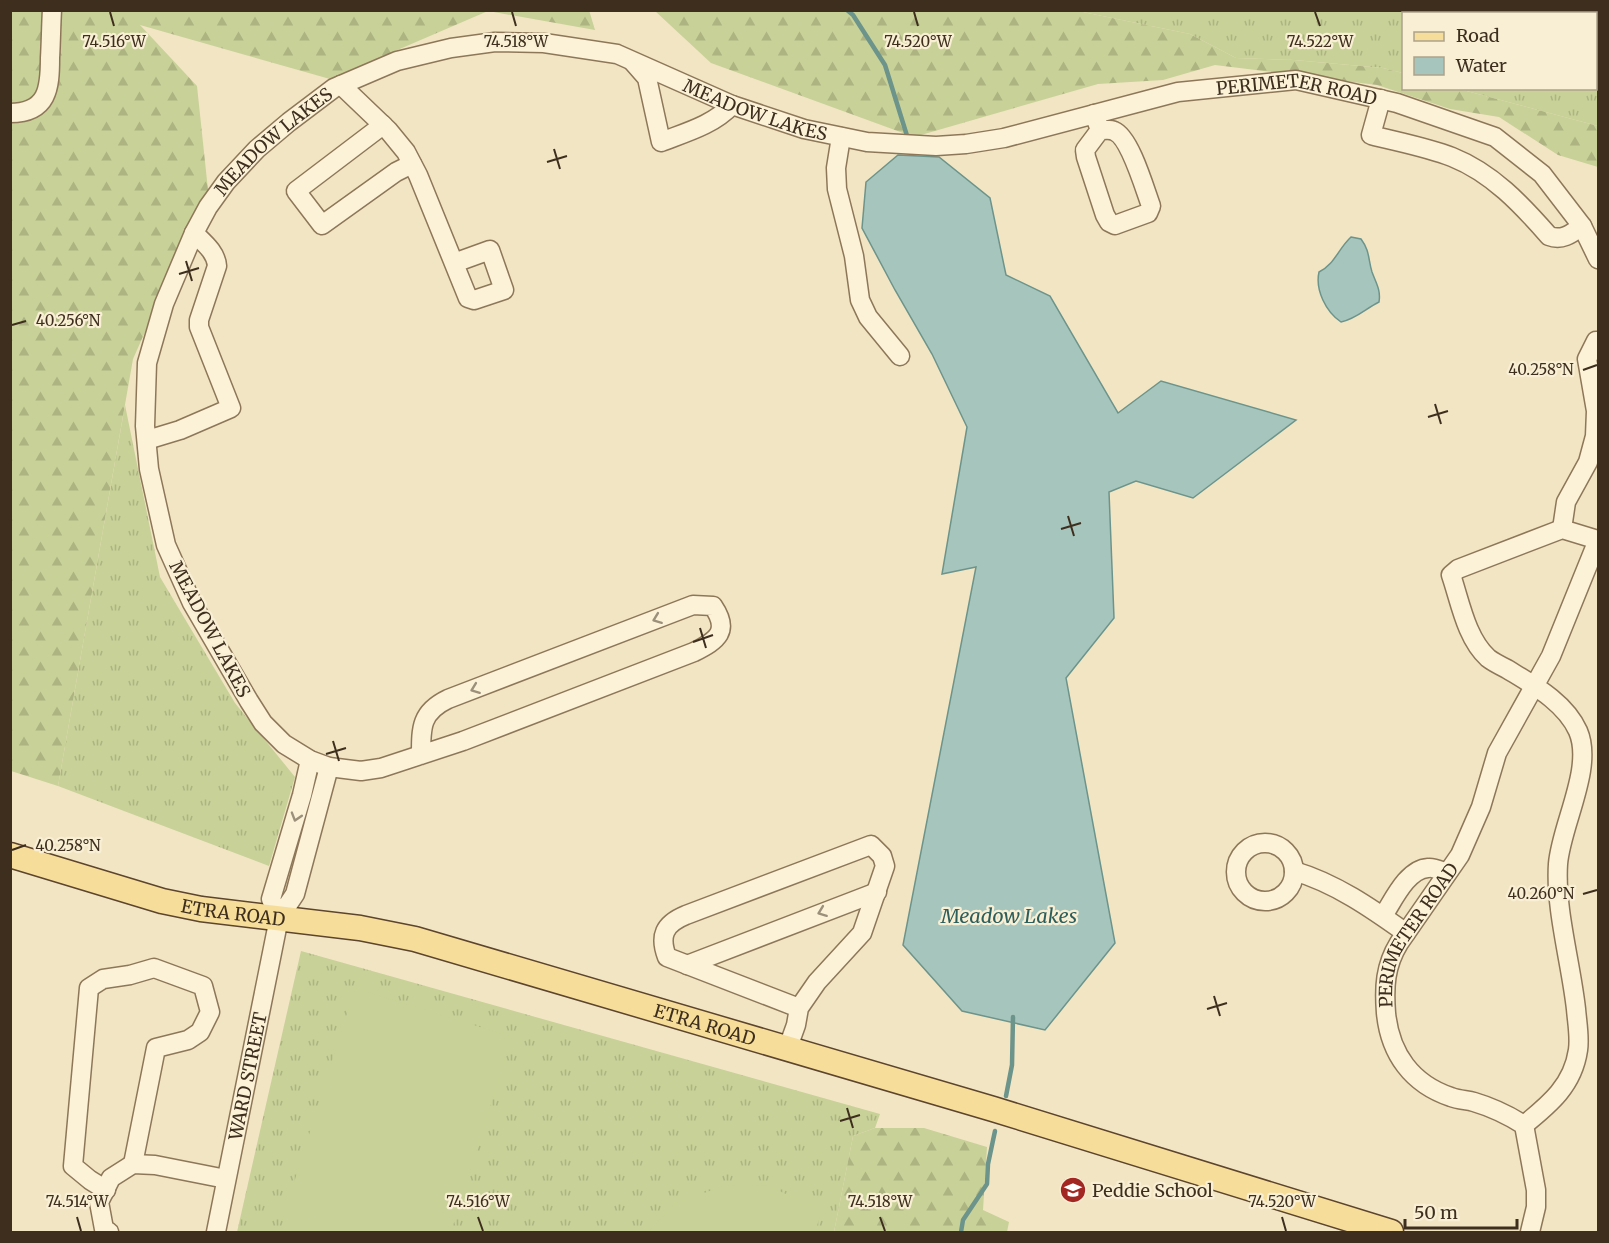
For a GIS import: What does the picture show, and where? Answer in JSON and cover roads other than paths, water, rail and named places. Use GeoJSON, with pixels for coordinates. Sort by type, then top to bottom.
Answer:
{"type":"FeatureCollection","features":[{"type":"Feature","properties":{"kind":"main road","name":"ETRA ROAD"},"geometry":{"type":"LineString","coordinates":[[10,855],[162,901],[201,909],[360,928],[416,939],[993,1109],[1391,1233]]}},
{"type":"Feature","properties":{"kind":"street"},"geometry":{"type":"LineString","coordinates":[[10,113],[32,110],[42,101],[48,90],[51,10]]}},
{"type":"Feature","properties":{"kind":"street","name":"MEADOW LAKES"},"geometry":{"type":"LineString","coordinates":[[421,755],[421,732],[433,706],[693,605],[713,606],[721,618],[721,628],[712,643],[694,652],[474,737],[421,755],[381,768],[361,771],[328,767],[310,760],[284,744],[262,723],[179,577],[166,544],[149,469],[145,401],[147,363],[164,304],[194,233],[208,207],[226,182],[257,149],[334,88],[397,61],[451,48],[495,42],[544,43],[617,54],[732,105],[804,129],[898,145],[936,146]]}},
{"type":"Feature","properties":{"kind":"street"},"geometry":{"type":"LineString","coordinates":[[632,61],[647,78],[661,142],[712,122],[732,105]]}},
{"type":"Feature","properties":{"kind":"street","name":"PERIMETER ROAD"},"geometry":{"type":"LineString","coordinates":[[936,146],[966,144],[1097,122],[1178,93],[1296,80],[1397,103],[1495,137],[1542,174],[1582,226],[1599,259]]}},
{"type":"Feature","properties":{"kind":"street"},"geometry":{"type":"LineString","coordinates":[[341,85],[383,125],[412,164],[454,263]]}},
{"type":"Feature","properties":{"kind":"street"},"geometry":{"type":"LineString","coordinates":[[1381,99],[1371,135],[1455,158],[1487,176],[1512,195],[1549,236],[1557,239],[1567,236],[1582,226]]}},
{"type":"Feature","properties":{"kind":"street"},"geometry":{"type":"LineString","coordinates":[[1097,122],[1121,137],[1132,153],[1151,206],[1148,213],[1115,225],[1109,222],[1085,150],[1097,122]]}},
{"type":"Feature","properties":{"kind":"street"},"geometry":{"type":"LineString","coordinates":[[383,125],[296,191],[322,225],[396,172],[412,164]]}},
{"type":"Feature","properties":{"kind":"street"},"geometry":{"type":"LineString","coordinates":[[841,137],[836,168],[837,189],[849,233],[860,300],[868,317],[900,356]]}},
{"type":"Feature","properties":{"kind":"street"},"geometry":{"type":"LineString","coordinates":[[147,440],[180,430],[231,408],[199,320],[217,267],[216,259],[211,250],[194,233]]}},
{"type":"Feature","properties":{"kind":"street"},"geometry":{"type":"LineString","coordinates":[[1530,1233],[1536,1207],[1536,1190],[1524,1125],[1559,1095],[1574,1067],[1579,1048],[1558,865],[1564,829],[1577,786],[1582,747],[1573,722],[1554,699],[1488,658],[1467,624],[1451,575],[1458,569],[1562,529],[1566,502],[1588,462],[1595,436],[1596,411],[1587,359],[1596,341],[1599,340]]}},
{"type":"Feature","properties":{"kind":"street","name":"PERIMETER ROAD"},"geometry":{"type":"LineString","coordinates":[[1524,1125],[1494,1109],[1472,1101],[1453,1098],[1433,1089],[1417,1079],[1404,1066],[1387,1026],[1385,975],[1391,955],[1460,855],[1481,807],[1497,753],[1551,656],[1599,540],[1562,529]]}},
{"type":"Feature","properties":{"kind":"street"},"geometry":{"type":"LineString","coordinates":[[279,918],[272,900],[310,760]]}},
{"type":"Feature","properties":{"kind":"street"},"geometry":{"type":"LineString","coordinates":[[279,918],[294,894],[328,767]]}},
{"type":"Feature","properties":{"kind":"street"},"geometry":{"type":"LineString","coordinates":[[787,1050],[799,1008],[817,982],[862,933],[885,866],[882,856],[871,845],[686,915],[674,920],[667,929],[662,944],[668,957],[799,1008]]}},
{"type":"Feature","properties":{"kind":"street"},"geometry":{"type":"LineString","coordinates":[[1383,916],[1416,871],[1429,867],[1446,873]]}},
{"type":"Feature","properties":{"kind":"street"},"geometry":{"type":"LineString","coordinates":[[1294,871],[1316,877],[1383,916],[1406,933]]}},
{"type":"Feature","properties":{"kind":"street"},"geometry":{"type":"LineString","coordinates":[[687,965],[877,892]]}},
{"type":"Feature","properties":{"kind":"street","name":"WARD STREET"},"geometry":{"type":"LineString","coordinates":[[216,1233],[279,918]]}},
{"type":"Feature","properties":{"kind":"street"},"geometry":{"type":"LineString","coordinates":[[106,1190],[74,1166],[89,988],[104,979],[154,968],[203,986],[210,1012],[200,1032],[188,1040],[156,1048],[133,1164]]}},
{"type":"Feature","properties":{"kind":"street"},"geometry":{"type":"LineString","coordinates":[[110,1233],[104,1229],[99,1202],[111,1178],[133,1164],[155,1165],[226,1179]]}},
{"type":"Feature","properties":{"kind":"water","name":"Meadow Lakes"},"geometry":{"type":"Polygon","coordinates":[[[898,155],[939,157],[990,198],[1006,275],[1050,296],[1118,413],[1161,381],[1296,420],[1193,498],[1136,481],[1109,492],[1114,618],[1066,678],[1115,943],[1045,1030],[962,1011],[903,945],[976,567],[942,574],[967,427],[932,354],[862,228],[866,182],[898,155]]]}},
{"type":"Feature","properties":{"kind":"water"},"geometry":{"type":"Polygon","coordinates":[[[1351,237],[1361,239],[1366,247],[1379,290],[1379,302],[1341,322],[1326,307],[1320,293],[1318,279],[1319,272],[1333,261],[1351,237]]]}},
{"type":"Feature","properties":{"kind":"waterway"},"geometry":{"type":"LineString","coordinates":[[847,10],[853,15],[885,65],[908,139]]}},
{"type":"Feature","properties":{"kind":"waterway"},"geometry":{"type":"LineString","coordinates":[[1006,1096],[1012,1065],[1013,1017]]}},
{"type":"Feature","properties":{"kind":"waterway"},"geometry":{"type":"LineString","coordinates":[[961,1232],[963,1220],[987,1184],[988,1164],[995,1131]]}},
{"type":"Feature","properties":{"kind":"place","name":"Peddie School"},"geometry":{"type":"Point","coordinates":[1073,1190]}}]}
